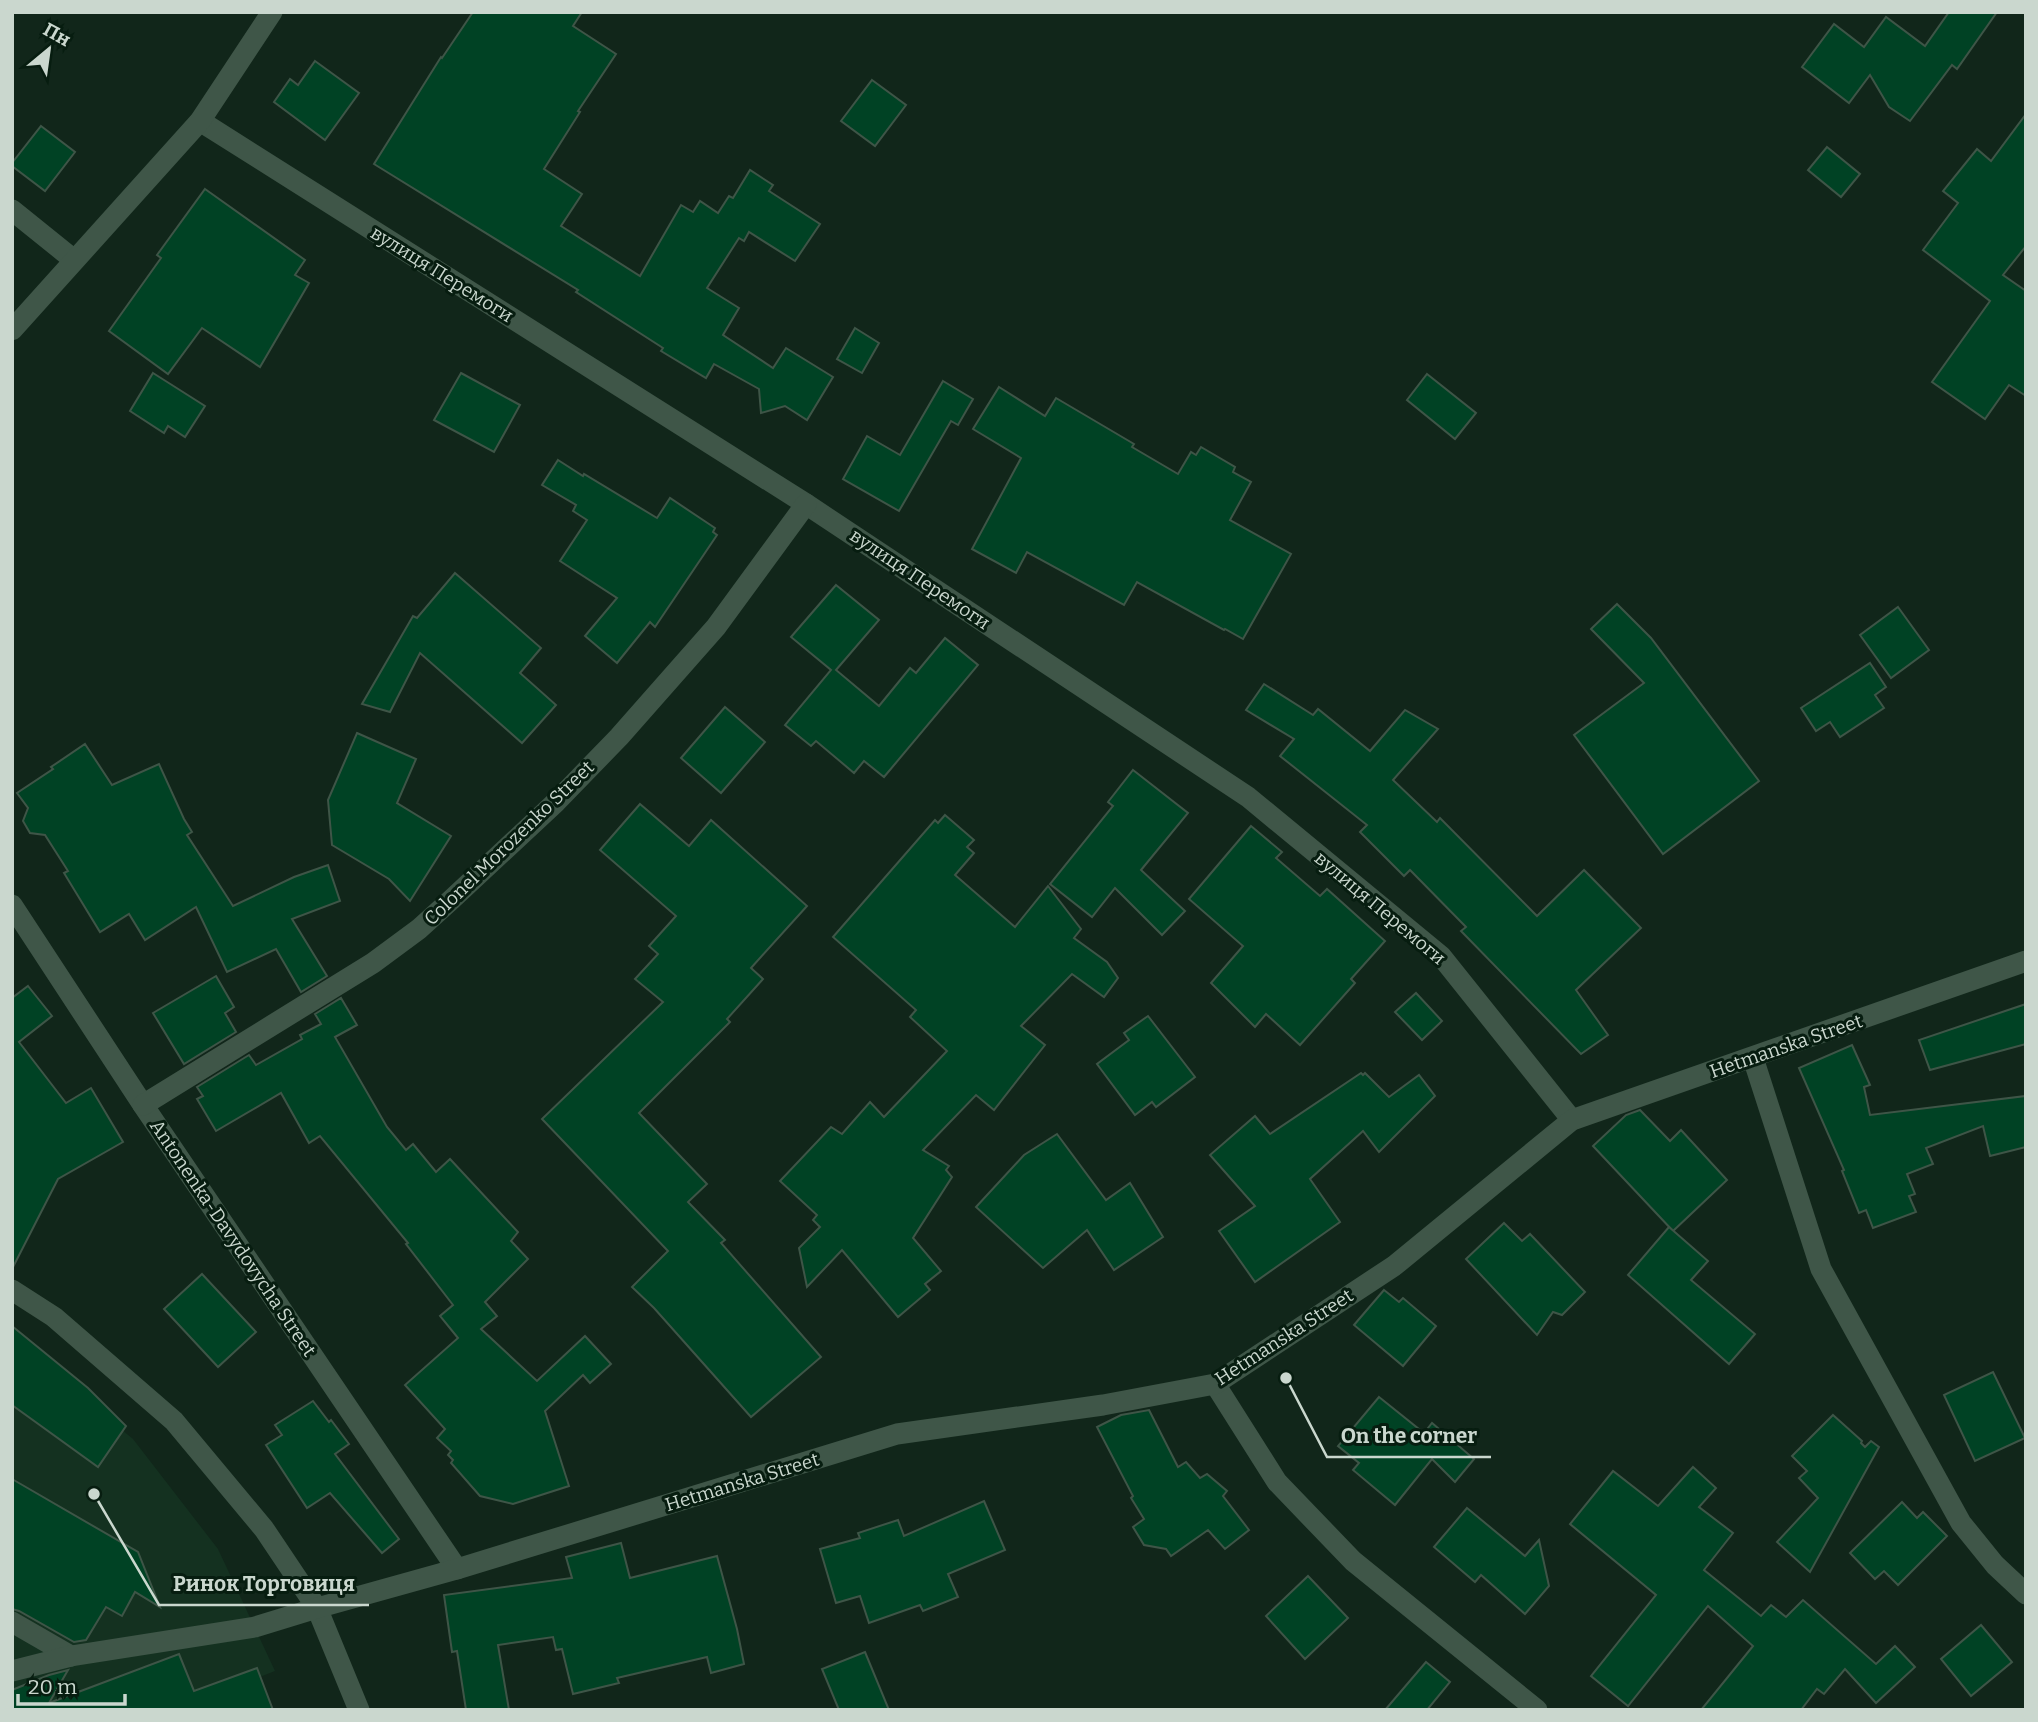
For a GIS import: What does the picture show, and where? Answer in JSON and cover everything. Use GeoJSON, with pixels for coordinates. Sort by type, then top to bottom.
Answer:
{"type":"FeatureCollection","features":[{"type":"Feature","properties":{"kind":"street"},"geometry":{"type":"LineString","coordinates":[[12,330],[200,121],[272,12]]}},
{"type":"Feature","properties":{"kind":"street","name":"вулиця Перемоги"},"geometry":{"type":"LineString","coordinates":[[200,121],[806,504],[1248,797],[1441,956],[1572,1120]]}},
{"type":"Feature","properties":{"kind":"street"},"geometry":{"type":"LineString","coordinates":[[12,210],[74,260]]}},
{"type":"Feature","properties":{"kind":"street","name":"Colonel Morozenko Street"},"geometry":{"type":"LineString","coordinates":[[143,1105],[373,963],[419,929],[451,900],[556,802],[619,737],[716,627],[806,504]]}},
{"type":"Feature","properties":{"kind":"street","name":"Antonenka-Davydovycha Street"},"geometry":{"type":"LineString","coordinates":[[12,905],[143,1105],[457,1569]]}},
{"type":"Feature","properties":{"kind":"street","name":"Hetmanska Street"},"geometry":{"type":"LineString","coordinates":[[12,1671],[71,1656],[255,1628],[897,1434],[1103,1405],[1215,1384],[1394,1266],[1572,1120],[2026,961]]}},
{"type":"Feature","properties":{"kind":"street"},"geometry":{"type":"LineString","coordinates":[[1753,1058],[1821,1269],[1961,1523],[1995,1564],[2026,1594]]}},
{"type":"Feature","properties":{"kind":"street"},"geometry":{"type":"LineString","coordinates":[[12,1290],[54,1317],[174,1421],[264,1529],[317,1608],[359,1710]]}},
{"type":"Feature","properties":{"kind":"street"},"geometry":{"type":"LineString","coordinates":[[1215,1384],[1277,1482],[1353,1561],[1537,1710]]}},
{"type":"Feature","properties":{"kind":"street"},"geometry":{"type":"LineString","coordinates":[[12,1622],[71,1656]]}},
{"type":"Feature","properties":{"kind":"shaded area"},"geometry":{"type":"Polygon","coordinates":[[[12,1339],[133,1439],[218,1549],[275,1671],[177,1710],[12,1710],[12,1339]]]}},
{"type":"Feature","properties":{"kind":"building"},"geometry":{"type":"Polygon","coordinates":[[[473,12],[582,12],[573,26],[616,54],[544,169],[582,194],[561,226],[640,276],[681,205],[693,212],[700,201],[718,213],[729,196],[733,198],[750,170],[773,185],[769,191],[820,224],[795,261],[749,232],[744,241],[739,238],[707,288],[739,308],[723,335],[773,368],[786,348],[833,377],[807,420],[785,406],[761,413],[759,389],[714,364],[706,378],[661,351],[663,348],[576,292],[578,290],[374,164],[441,57],[473,12]]]}},
{"type":"Feature","properties":{"kind":"building"},"geometry":{"type":"Polygon","coordinates":[[[1949,12],[1997,12],[1957,69],[1952,65],[1910,121],[1889,107],[1870,75],[1849,103],[1802,67],[1834,24],[1864,47],[1886,17],[1925,46],[1949,12]]]}},
{"type":"Feature","properties":{"kind":"building"},"geometry":{"type":"Polygon","coordinates":[[[315,61],[359,93],[325,140],[274,102],[290,79],[298,85],[315,61]]]}},
{"type":"Feature","properties":{"kind":"building"},"geometry":{"type":"Polygon","coordinates":[[[872,80],[906,105],[875,146],[841,121],[872,80]]]}},
{"type":"Feature","properties":{"kind":"building"},"geometry":{"type":"Polygon","coordinates":[[[2026,114],[2026,246],[2003,275],[2026,291],[2026,396],[2009,385],[1985,419],[1932,382],[1990,301],[1923,250],[1958,203],[1943,191],[1977,149],[1991,161],[2026,114]]]}},
{"type":"Feature","properties":{"kind":"building"},"geometry":{"type":"Polygon","coordinates":[[[41,126],[75,152],[45,191],[12,166],[41,126]]]}},
{"type":"Feature","properties":{"kind":"building"},"geometry":{"type":"Polygon","coordinates":[[[1827,147],[1860,174],[1841,197],[1808,170],[1827,147]]]}},
{"type":"Feature","properties":{"kind":"building"},"geometry":{"type":"Polygon","coordinates":[[[205,189],[305,260],[295,275],[309,283],[260,367],[202,328],[168,374],[109,331],[161,258],[157,255],[205,189]]]}},
{"type":"Feature","properties":{"kind":"building"},"geometry":{"type":"Polygon","coordinates":[[[855,328],[879,343],[862,373],[837,359],[855,328]]]}},
{"type":"Feature","properties":{"kind":"building"},"geometry":{"type":"Polygon","coordinates":[[[153,373],[205,406],[185,437],[168,426],[164,433],[130,411],[153,373]]]}},
{"type":"Feature","properties":{"kind":"building"},"geometry":{"type":"Polygon","coordinates":[[[461,373],[520,405],[494,452],[434,420],[461,373]]]}},
{"type":"Feature","properties":{"kind":"building"},"geometry":{"type":"Polygon","coordinates":[[[1427,374],[1476,413],[1455,439],[1407,400],[1427,374]]]}},
{"type":"Feature","properties":{"kind":"building"},"geometry":{"type":"Polygon","coordinates":[[[943,381],[973,399],[958,425],[951,421],[899,511],[843,479],[867,436],[900,455],[943,381]]]}},
{"type":"Feature","properties":{"kind":"building"},"geometry":{"type":"Polygon","coordinates":[[[999,387],[1045,416],[1056,398],[1134,444],[1132,447],[1178,474],[1191,452],[1196,455],[1201,447],[1235,467],[1233,472],[1251,482],[1230,520],[1291,554],[1243,639],[1137,582],[1124,605],[1027,552],[1016,573],[972,549],[1021,458],[973,429],[999,387]]]}},
{"type":"Feature","properties":{"kind":"building"},"geometry":{"type":"Polygon","coordinates":[[[558,460],[657,518],[670,498],[715,528],[713,532],[717,535],[655,627],[650,622],[617,663],[585,636],[617,598],[560,561],[587,520],[573,511],[576,505],[542,485],[558,460]]]}},
{"type":"Feature","properties":{"kind":"building"},"geometry":{"type":"Polygon","coordinates":[[[455,573],[541,648],[520,673],[556,705],[522,743],[420,653],[390,712],[362,704],[413,616],[417,618],[455,573]]]}},
{"type":"Feature","properties":{"kind":"building"},"geometry":{"type":"Polygon","coordinates":[[[836,585],[879,620],[836,670],[879,706],[910,668],[916,673],[945,638],[978,665],[884,777],[864,761],[854,773],[816,741],[811,746],[785,725],[831,670],[791,637],[836,585]]]}},
{"type":"Feature","properties":{"kind":"building"},"geometry":{"type":"Polygon","coordinates":[[[1617,604],[1651,638],[1759,781],[1663,854],[1574,735],[1644,683],[1591,629],[1617,604]]]}},
{"type":"Feature","properties":{"kind":"building"},"geometry":{"type":"Polygon","coordinates":[[[1898,607],[1929,650],[1891,678],[1860,635],[1898,607]]]}},
{"type":"Feature","properties":{"kind":"building"},"geometry":{"type":"Polygon","coordinates":[[[1870,663],[1886,687],[1875,695],[1884,708],[1840,737],[1830,722],[1816,731],[1801,708],[1870,663]]]}},
{"type":"Feature","properties":{"kind":"building"},"geometry":{"type":"Polygon","coordinates":[[[1264,684],[1313,715],[1318,709],[1370,751],[1405,710],[1438,729],[1393,780],[1437,822],[1440,818],[1537,916],[1584,870],[1641,928],[1576,990],[1608,1035],[1581,1054],[1461,931],[1466,927],[1410,870],[1404,876],[1360,832],[1367,825],[1280,756],[1294,739],[1246,710],[1264,684]]]}},
{"type":"Feature","properties":{"kind":"building"},"geometry":{"type":"Polygon","coordinates":[[[725,707],[765,742],[721,793],[681,758],[725,707]]]}},
{"type":"Feature","properties":{"kind":"building"},"geometry":{"type":"Polygon","coordinates":[[[357,733],[416,759],[397,803],[451,836],[410,901],[389,879],[332,845],[328,800],[357,733]]]}},
{"type":"Feature","properties":{"kind":"building"},"geometry":{"type":"Polygon","coordinates":[[[85,744],[112,785],[159,764],[192,832],[187,835],[233,906],[294,877],[328,865],[340,901],[292,919],[327,976],[301,992],[276,949],[227,972],[196,907],[145,940],[129,914],[100,932],[64,873],[68,871],[45,835],[30,833],[23,821],[28,808],[17,793],[85,744]]]}},
{"type":"Feature","properties":{"kind":"building"},"geometry":{"type":"Polygon","coordinates":[[[1133,770],[1188,813],[1141,870],[1185,911],[1162,935],[1115,888],[1092,917],[1050,884],[1113,806],[1108,802],[1133,770]]]}},
{"type":"Feature","properties":{"kind":"building"},"geometry":{"type":"Polygon","coordinates":[[[640,804],[689,846],[711,820],[807,906],[751,968],[763,979],[727,1019],[730,1022],[639,1113],[707,1184],[688,1202],[725,1240],[721,1243],[821,1357],[751,1417],[632,1287],[668,1251],[542,1119],[663,1002],[635,979],[658,954],[649,946],[676,916],[600,850],[640,804]]]}},
{"type":"Feature","properties":{"kind":"building"},"geometry":{"type":"Polygon","coordinates":[[[945,815],[974,840],[967,847],[974,853],[955,875],[1015,927],[1048,886],[1081,929],[1074,938],[1107,962],[1118,978],[1104,997],[1072,974],[1021,1026],[1045,1045],[994,1110],[976,1095],[923,1150],[949,1166],[946,1170],[952,1177],[913,1238],[941,1271],[925,1284],[930,1290],[898,1317],[842,1250],[807,1287],[799,1248],[820,1227],[813,1220],[817,1215],[780,1181],[831,1127],[842,1134],[870,1102],[884,1117],[947,1051],[910,1017],[916,1010],[833,937],[935,820],[938,823],[945,815]]]}},
{"type":"Feature","properties":{"kind":"building"},"geometry":{"type":"Polygon","coordinates":[[[1251,826],[1282,852],[1276,858],[1320,896],[1327,889],[1385,941],[1351,979],[1355,983],[1300,1045],[1266,1014],[1255,1027],[1211,983],[1243,946],[1189,899],[1251,826]]]}},
{"type":"Feature","properties":{"kind":"building"},"geometry":{"type":"Polygon","coordinates":[[[216,976],[234,1007],[225,1013],[236,1032],[184,1064],[153,1013],[216,976]]]}},
{"type":"Feature","properties":{"kind":"building"},"geometry":{"type":"Polygon","coordinates":[[[28,986],[52,1016],[19,1042],[66,1103],[91,1088],[123,1142],[58,1179],[12,1269],[12,998],[28,986]]]}},
{"type":"Feature","properties":{"kind":"building"},"geometry":{"type":"Polygon","coordinates":[[[1416,993],[1442,1021],[1422,1040],[1395,1012],[1416,993]]]}},
{"type":"Feature","properties":{"kind":"building"},"geometry":{"type":"Polygon","coordinates":[[[341,998],[357,1025],[335,1037],[387,1127],[406,1150],[413,1144],[436,1172],[450,1159],[518,1232],[511,1241],[528,1259],[485,1302],[497,1316],[481,1329],[537,1381],[585,1336],[611,1364],[590,1383],[583,1375],[545,1411],[569,1486],[513,1504],[480,1496],[451,1463],[453,1460],[448,1455],[451,1451],[437,1438],[445,1429],[405,1385],[458,1338],[440,1316],[453,1305],[406,1244],[408,1243],[320,1136],[309,1143],[281,1093],[216,1131],[197,1099],[203,1096],[197,1087],[249,1055],[256,1065],[302,1039],[300,1035],[321,1024],[315,1014],[341,998]]]}},
{"type":"Feature","properties":{"kind":"building"},"geometry":{"type":"Polygon","coordinates":[[[2026,1004],[2026,1044],[1930,1070],[1919,1040],[2026,1004]]]}},
{"type":"Feature","properties":{"kind":"building"},"geometry":{"type":"Polygon","coordinates":[[[1148,1016],[1195,1077],[1156,1107],[1152,1102],[1135,1115],[1097,1064],[1129,1040],[1124,1033],[1148,1016]]]}},
{"type":"Feature","properties":{"kind":"building"},"geometry":{"type":"Polygon","coordinates":[[[1852,1045],[1870,1085],[1864,1087],[1870,1115],[2026,1096],[2026,1147],[1990,1156],[1983,1126],[1926,1148],[1933,1164],[1907,1174],[1915,1194],[1909,1196],[1916,1212],[1873,1228],[1866,1210],[1859,1213],[1842,1171],[1844,1170],[1799,1068],[1852,1045]]]}},
{"type":"Feature","properties":{"kind":"building"},"geometry":{"type":"Polygon","coordinates":[[[1361,1073],[1365,1073],[1389,1097],[1419,1075],[1435,1096],[1379,1152],[1363,1131],[1310,1179],[1340,1222],[1255,1282],[1219,1231],[1255,1206],[1210,1155],[1255,1116],[1270,1134],[1361,1073]]]}},
{"type":"Feature","properties":{"kind":"building"},"geometry":{"type":"Polygon","coordinates":[[[1640,1110],[1670,1141],[1681,1130],[1727,1180],[1673,1231],[1593,1146],[1626,1115],[1640,1110]]]}},
{"type":"Feature","properties":{"kind":"building"},"geometry":{"type":"Polygon","coordinates":[[[1057,1134],[1106,1200],[1130,1183],[1163,1237],[1114,1270],[1087,1230],[1043,1268],[976,1207],[1024,1155],[1057,1134]]]}},
{"type":"Feature","properties":{"kind":"building"},"geometry":{"type":"Polygon","coordinates":[[[1504,1223],[1522,1241],[1530,1234],[1585,1292],[1562,1315],[1553,1312],[1537,1335],[1466,1259],[1504,1223]]]}},
{"type":"Feature","properties":{"kind":"building"},"geometry":{"type":"Polygon","coordinates":[[[1669,1227],[1708,1261],[1691,1280],[1755,1334],[1729,1364],[1628,1275],[1669,1227]]]}},
{"type":"Feature","properties":{"kind":"building"},"geometry":{"type":"Polygon","coordinates":[[[202,1274],[256,1332],[218,1367],[164,1309],[202,1274]]]}},
{"type":"Feature","properties":{"kind":"building"},"geometry":{"type":"Polygon","coordinates":[[[1384,1290],[1399,1302],[1403,1298],[1436,1326],[1403,1366],[1354,1325],[1384,1290]]]}},
{"type":"Feature","properties":{"kind":"building"},"geometry":{"type":"Polygon","coordinates":[[[12,1326],[88,1388],[126,1426],[98,1467],[12,1405],[12,1326]]]}},
{"type":"Feature","properties":{"kind":"building"},"geometry":{"type":"Polygon","coordinates":[[[1993,1372],[2025,1438],[1975,1461],[1944,1395],[1993,1372]]]}},
{"type":"Feature","properties":{"kind":"building"},"geometry":{"type":"Polygon","coordinates":[[[1379,1397],[1424,1433],[1432,1423],[1474,1459],[1455,1482],[1432,1459],[1395,1505],[1353,1470],[1359,1463],[1338,1446],[1379,1397]]]}},
{"type":"Feature","properties":{"kind":"building"},"geometry":{"type":"Polygon","coordinates":[[[313,1401],[349,1444],[335,1454],[399,1539],[382,1553],[330,1493],[307,1508],[266,1445],[282,1435],[275,1425],[313,1401]]]}},
{"type":"Feature","properties":{"kind":"building"},"geometry":{"type":"Polygon","coordinates":[[[1149,1410],[1178,1467],[1186,1462],[1200,1478],[1207,1474],[1227,1491],[1223,1496],[1249,1530],[1225,1549],[1208,1530],[1171,1556],[1166,1549],[1144,1545],[1133,1527],[1144,1519],[1097,1427],[1121,1415],[1149,1410]]]}},
{"type":"Feature","properties":{"kind":"building"},"geometry":{"type":"Polygon","coordinates":[[[1833,1415],[1862,1441],[1865,1447],[1871,1441],[1879,1447],[1810,1572],[1777,1542],[1818,1498],[1799,1478],[1807,1471],[1792,1456],[1833,1415]]]}},
{"type":"Feature","properties":{"kind":"building"},"geometry":{"type":"Polygon","coordinates":[[[1693,1467],[1716,1488],[1699,1507],[1733,1533],[1704,1570],[1761,1616],[1771,1605],[1786,1617],[1803,1600],[1876,1664],[1895,1646],[1915,1667],[1876,1703],[1845,1669],[1824,1694],[1817,1689],[1801,1710],[1701,1710],[1753,1646],[1708,1606],[1628,1706],[1591,1676],[1656,1595],[1570,1524],[1613,1471],[1658,1506],[1693,1467]]]}},
{"type":"Feature","properties":{"kind":"building"},"geometry":{"type":"Polygon","coordinates":[[[12,1479],[138,1552],[160,1607],[135,1592],[122,1616],[106,1607],[86,1640],[74,1642],[12,1609],[12,1479]]]}},
{"type":"Feature","properties":{"kind":"building"},"geometry":{"type":"Polygon","coordinates":[[[984,1501],[1005,1550],[948,1574],[958,1597],[923,1611],[920,1605],[869,1623],[860,1596],[836,1603],[820,1549],[860,1538],[858,1533],[898,1520],[904,1536],[984,1501]]]}},
{"type":"Feature","properties":{"kind":"building"},"geometry":{"type":"Polygon","coordinates":[[[1902,1502],[1917,1518],[1923,1512],[1947,1536],[1898,1585],[1884,1571],[1875,1579],[1850,1553],[1902,1502]]]}},
{"type":"Feature","properties":{"kind":"building"},"geometry":{"type":"Polygon","coordinates":[[[1467,1508],[1525,1556],[1539,1540],[1549,1586],[1525,1614],[1481,1575],[1475,1582],[1434,1547],[1467,1508]]]}},
{"type":"Feature","properties":{"kind":"building"},"geometry":{"type":"Polygon","coordinates":[[[621,1543],[630,1578],[717,1556],[744,1664],[711,1673],[707,1657],[617,1678],[619,1683],[573,1694],[562,1649],[556,1650],[553,1637],[498,1645],[509,1710],[466,1710],[457,1651],[452,1652],[444,1595],[572,1578],[566,1557],[621,1543]]]}},
{"type":"Feature","properties":{"kind":"building"},"geometry":{"type":"Polygon","coordinates":[[[1308,1576],[1348,1618],[1305,1659],[1266,1616],[1308,1576]]]}},
{"type":"Feature","properties":{"kind":"building"},"geometry":{"type":"Polygon","coordinates":[[[1981,1625],[2012,1662],[1971,1696],[1941,1659],[1981,1625]]]}},
{"type":"Feature","properties":{"kind":"building"},"geometry":{"type":"Polygon","coordinates":[[[865,1652],[889,1710],[839,1710],[822,1669],[865,1652]]]}},
{"type":"Feature","properties":{"kind":"building"},"geometry":{"type":"Polygon","coordinates":[[[179,1654],[194,1691],[257,1668],[273,1710],[12,1710],[12,1690],[49,1675],[68,1670],[49,1703],[179,1654]]]}},
{"type":"Feature","properties":{"kind":"building"},"geometry":{"type":"Polygon","coordinates":[[[1426,1662],[1450,1682],[1427,1710],[1385,1710],[1426,1662]]]}},
{"type":"Feature","properties":{"kind":"place","name":"On the corner"},"geometry":{"type":"Point","coordinates":[1286,1378]}},
{"type":"Feature","properties":{"kind":"place","name":"Ринок Торговиця"},"geometry":{"type":"Point","coordinates":[94,1494]}}]}
